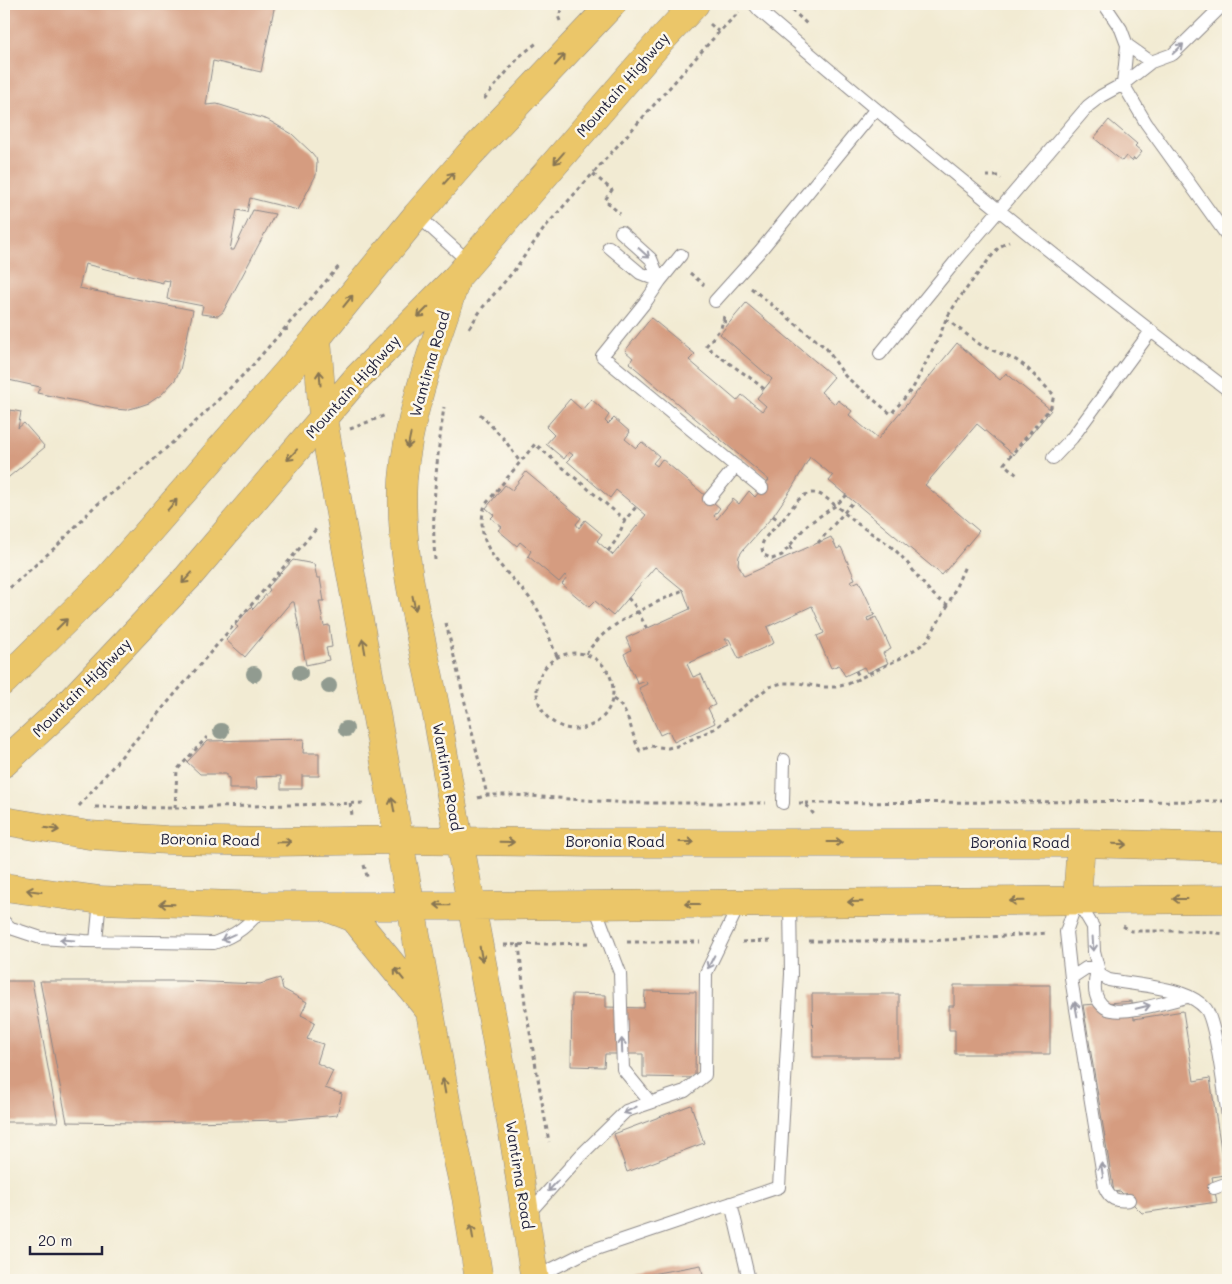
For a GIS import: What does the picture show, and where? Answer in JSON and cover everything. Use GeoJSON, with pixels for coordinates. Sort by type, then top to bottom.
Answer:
{"type":"FeatureCollection","features":[{"type":"Feature","properties":{"kind":"main road"},"geometry":{"type":"LineString","coordinates":[[4,681],[15,663],[108,578],[317,338],[417,215],[470,154],[612,4]]}},
{"type":"Feature","properties":{"kind":"main road","name":"Mountain Highway"},"geometry":{"type":"LineString","coordinates":[[4,763],[70,702],[188,577],[358,378],[463,270],[657,45],[695,4]]}},
{"type":"Feature","properties":{"kind":"main road","name":"Wantirna Road"},"geometry":{"type":"LineString","coordinates":[[463,270],[431,356],[407,444],[403,480],[403,528],[406,564],[432,687],[458,841],[472,906],[514,1137],[525,1216],[529,1279]]}},
{"type":"Feature","properties":{"kind":"main road"},"geometry":{"type":"LineString","coordinates":[[317,338],[323,418],[329,453],[452,1134],[466,1197],[479,1280]]}},
{"type":"Feature","properties":{"kind":"main road","name":"Boronia Road"},"geometry":{"type":"LineString","coordinates":[[4,821],[89,835],[167,840],[274,842],[400,840],[594,843],[1081,843],[1228,847]]}},
{"type":"Feature","properties":{"kind":"main road"},"geometry":{"type":"LineString","coordinates":[[1077,900],[1081,843]]}},
{"type":"Feature","properties":{"kind":"main road"},"geometry":{"type":"LineString","coordinates":[[4,887],[100,900],[264,906],[472,906],[1228,899]]}},
{"type":"Feature","properties":{"kind":"main road"},"geometry":{"type":"LineString","coordinates":[[321,906],[354,918],[430,1012]]}},
{"type":"Feature","properties":{"kind":"lane"},"geometry":{"type":"LineString","coordinates":[[1104,4],[1121,29],[1127,45],[1123,84],[1146,123],[1228,237]]}},
{"type":"Feature","properties":{"kind":"lane"},"geometry":{"type":"LineString","coordinates":[[880,354],[1015,190],[1088,106],[1101,96],[1123,84],[1151,62],[1173,54],[1224,4]]}},
{"type":"Feature","properties":{"kind":"lane"},"geometry":{"type":"LineString","coordinates":[[748,7],[760,11],[875,110],[998,211],[1228,390]]}},
{"type":"Feature","properties":{"kind":"lane"},"geometry":{"type":"LineString","coordinates":[[1127,45],[1151,62]]}},
{"type":"Feature","properties":{"kind":"lane"},"geometry":{"type":"LineString","coordinates":[[715,301],[760,250],[875,110]]}},
{"type":"Feature","properties":{"kind":"lane"},"geometry":{"type":"LineString","coordinates":[[417,215],[463,270]]}},
{"type":"Feature","properties":{"kind":"lane"},"geometry":{"type":"LineString","coordinates":[[620,232],[651,260],[660,280]]}},
{"type":"Feature","properties":{"kind":"lane"},"geometry":{"type":"LineString","coordinates":[[608,247],[640,273],[660,280]]}},
{"type":"Feature","properties":{"kind":"lane"},"geometry":{"type":"LineString","coordinates":[[681,255],[602,356],[762,488]]}},
{"type":"Feature","properties":{"kind":"lane"},"geometry":{"type":"LineString","coordinates":[[1053,458],[1072,438],[1151,331]]}},
{"type":"Feature","properties":{"kind":"lane"},"geometry":{"type":"LineString","coordinates":[[709,499],[736,466]]}},
{"type":"Feature","properties":{"kind":"lane"},"geometry":{"type":"LineString","coordinates":[[783,803],[784,760]]}},
{"type":"Feature","properties":{"kind":"lane"},"geometry":{"type":"LineString","coordinates":[[96,941],[100,900]]}},
{"type":"Feature","properties":{"kind":"lane"},"geometry":{"type":"LineString","coordinates":[[1077,900],[1093,927],[1094,952],[1100,975],[1109,980],[1180,993],[1196,1000],[1206,1010],[1211,1021],[1228,1117]]}},
{"type":"Feature","properties":{"kind":"lane"},"geometry":{"type":"LineString","coordinates":[[1077,900],[1066,932],[1071,978],[1105,1188],[1108,1196],[1114,1200],[1129,1200]]}},
{"type":"Feature","properties":{"kind":"lane"},"geometry":{"type":"LineString","coordinates":[[525,1216],[626,1111],[685,1090],[705,1075],[706,973],[740,903]]}},
{"type":"Feature","properties":{"kind":"lane"},"geometry":{"type":"LineString","coordinates":[[529,1279],[584,1253],[779,1186],[791,974],[790,903]]}},
{"type":"Feature","properties":{"kind":"lane"},"geometry":{"type":"LineString","coordinates":[[594,904],[620,974],[623,1069],[650,1102]]}},
{"type":"Feature","properties":{"kind":"lane"},"geometry":{"type":"LineString","coordinates":[[6,926],[41,938],[214,943],[231,937],[251,922],[264,906]]}},
{"type":"Feature","properties":{"kind":"lane"},"geometry":{"type":"LineString","coordinates":[[1071,978],[1086,968],[1097,968]]}},
{"type":"Feature","properties":{"kind":"lane"},"geometry":{"type":"LineString","coordinates":[[1097,968],[1096,995],[1100,1004],[1106,1009],[1113,1011],[1133,1009],[1188,996]]}},
{"type":"Feature","properties":{"kind":"lane"},"geometry":{"type":"LineString","coordinates":[[1214,1188],[1228,1183]]}},
{"type":"Feature","properties":{"kind":"lane"},"geometry":{"type":"LineString","coordinates":[[731,1203],[749,1280]]}},
{"type":"Feature","properties":{"kind":"path"},"geometry":{"type":"LineString","coordinates":[[786,4],[813,29]]}},
{"type":"Feature","properties":{"kind":"path"},"geometry":{"type":"LineString","coordinates":[[465,334],[483,307],[513,272],[546,226],[719,32],[748,7]]}},
{"type":"Feature","properties":{"kind":"path"},"geometry":{"type":"LineString","coordinates":[[593,174],[612,190],[605,200],[620,214]]}},
{"type":"Feature","properties":{"kind":"path"},"geometry":{"type":"LineString","coordinates":[[984,176],[998,176],[1015,190]]}},
{"type":"Feature","properties":{"kind":"path"},"geometry":{"type":"LineString","coordinates":[[751,287],[826,348],[845,376],[891,414],[913,388],[946,319],[982,267],[999,247],[1010,242],[1020,228]]}},
{"type":"Feature","properties":{"kind":"path"},"geometry":{"type":"LineString","coordinates":[[4,593],[59,544],[94,507],[143,469],[202,416],[251,367],[346,258]]}},
{"type":"Feature","properties":{"kind":"path"},"geometry":{"type":"LineString","coordinates":[[725,314],[721,328],[706,346],[725,362],[750,377],[764,389]]}},
{"type":"Feature","properties":{"kind":"path"},"geometry":{"type":"LineString","coordinates":[[946,319],[982,346],[1016,360],[1025,366],[1054,395],[1051,407],[1004,464],[1017,475]]}},
{"type":"Feature","properties":{"kind":"path"},"geometry":{"type":"LineString","coordinates":[[723,320],[728,324]]}},
{"type":"Feature","properties":{"kind":"path"},"geometry":{"type":"LineString","coordinates":[[329,453],[349,429],[417,405],[445,404],[436,466],[434,504],[436,565]]}},
{"type":"Feature","properties":{"kind":"path"},"geometry":{"type":"LineString","coordinates":[[480,414],[504,438],[520,462]]}},
{"type":"Feature","properties":{"kind":"path"},"geometry":{"type":"LineString","coordinates":[[557,656],[543,619],[536,607],[494,558],[488,547],[482,526],[482,513],[485,505],[535,444],[625,520]]}},
{"type":"Feature","properties":{"kind":"path"},"geometry":{"type":"LineString","coordinates":[[847,495],[835,506],[808,525],[782,555],[772,559],[768,558],[762,550],[761,545],[763,541],[801,497],[812,493],[820,494],[835,506],[844,512],[859,525],[887,543],[910,566],[936,597],[948,605]]}},
{"type":"Feature","properties":{"kind":"path"},"geometry":{"type":"LineString","coordinates":[[818,543],[854,501]]}},
{"type":"Feature","properties":{"kind":"path"},"geometry":{"type":"LineString","coordinates":[[608,551],[617,539],[625,520],[636,506]]}},
{"type":"Feature","properties":{"kind":"path"},"geometry":{"type":"LineString","coordinates":[[773,516],[781,522]]}},
{"type":"Feature","properties":{"kind":"path"},"geometry":{"type":"LineString","coordinates":[[79,807],[317,528]]}},
{"type":"Feature","properties":{"kind":"path"},"geometry":{"type":"LineString","coordinates":[[790,546],[794,554]]}},
{"type":"Feature","properties":{"kind":"path"},"geometry":{"type":"LineString","coordinates":[[613,699],[624,709],[628,717],[632,736],[640,751],[651,746],[668,748],[677,746],[714,729],[769,687],[782,683],[798,682],[822,688],[848,684],[902,657],[928,640],[948,605],[965,566]]}},
{"type":"Feature","properties":{"kind":"path"},"geometry":{"type":"LineString","coordinates":[[586,654],[598,639],[611,628],[638,611],[683,590]]}},
{"type":"Feature","properties":{"kind":"path"},"geometry":{"type":"LineString","coordinates":[[628,598],[632,601],[647,629]]}},
{"type":"Feature","properties":{"kind":"path"},"geometry":{"type":"LineString","coordinates":[[446,621],[487,795]]}},
{"type":"Feature","properties":{"kind":"path"},"geometry":{"type":"LineString","coordinates":[[580,652],[593,656],[608,670],[613,683],[613,699],[604,716],[594,724],[584,728],[571,729],[558,725],[545,715],[538,704],[537,685],[542,671],[557,656],[564,653],[580,652]]}},
{"type":"Feature","properties":{"kind":"path"},"geometry":{"type":"LineString","coordinates":[[856,671],[860,678]]}},
{"type":"Feature","properties":{"kind":"path"},"geometry":{"type":"LineString","coordinates":[[176,808],[177,770],[206,737]]}},
{"type":"Feature","properties":{"kind":"path"},"geometry":{"type":"LineString","coordinates":[[452,807],[487,795],[515,795],[626,803],[783,803]]}},
{"type":"Feature","properties":{"kind":"path"},"geometry":{"type":"LineString","coordinates":[[805,803],[1228,801]]}},
{"type":"Feature","properties":{"kind":"path"},"geometry":{"type":"LineString","coordinates":[[74,806],[176,808],[365,804]]}},
{"type":"Feature","properties":{"kind":"path"},"geometry":{"type":"LineString","coordinates":[[1093,927],[1120,924],[1131,931],[1192,931],[1228,934]]}},
{"type":"Feature","properties":{"kind":"path"},"geometry":{"type":"LineString","coordinates":[[549,1142],[524,1004],[519,944],[929,941],[1066,932]]}},
{"type":"Feature","properties":{"kind":"building"},"geometry":{"type":"Polygon","coordinates":[[[4,4],[275,4],[261,72],[213,61],[206,105],[217,104],[268,120],[292,134],[312,153],[317,163],[316,175],[298,210],[250,198],[247,212],[237,210],[230,250],[234,250],[253,210],[275,214],[223,312],[218,316],[201,314],[203,306],[167,299],[170,281],[163,280],[163,283],[85,264],[79,288],[193,310],[180,370],[175,380],[161,395],[149,403],[126,410],[115,409],[37,393],[40,387],[4,379],[4,4]]]}},
{"type":"Feature","properties":{"kind":"building"},"geometry":{"type":"Polygon","coordinates":[[[1109,120],[1137,144],[1135,146],[1142,152],[1135,160],[1134,158],[1132,161],[1126,156],[1122,161],[1094,138],[1109,120]]]}},
{"type":"Feature","properties":{"kind":"building"},"geometry":{"type":"Polygon","coordinates":[[[746,303],[834,377],[821,392],[835,404],[838,400],[852,411],[849,415],[878,439],[957,343],[1000,380],[1006,373],[1051,410],[1014,455],[977,424],[925,485],[979,531],[942,575],[829,481],[833,476],[810,457],[773,516],[743,550],[739,556],[738,564],[744,576],[831,537],[837,549],[841,547],[855,579],[850,581],[852,584],[859,581],[875,615],[867,618],[868,621],[876,617],[891,649],[883,653],[888,663],[867,673],[864,667],[845,676],[839,665],[831,668],[817,636],[824,633],[812,606],[767,627],[774,643],[739,659],[729,639],[725,639],[729,645],[687,664],[693,677],[701,674],[715,705],[708,708],[715,723],[674,742],[669,731],[660,735],[639,688],[647,684],[646,681],[638,684],[624,654],[631,650],[626,638],[690,609],[683,590],[655,567],[613,616],[595,601],[589,607],[562,584],[567,578],[565,575],[559,582],[528,556],[531,551],[520,542],[517,546],[498,530],[502,527],[491,518],[494,515],[486,508],[505,485],[512,490],[526,472],[581,518],[576,524],[579,528],[585,520],[602,534],[597,541],[613,555],[646,515],[616,490],[610,498],[567,461],[573,455],[569,452],[564,459],[546,444],[554,435],[546,427],[570,399],[582,410],[591,399],[609,415],[605,421],[608,424],[614,418],[630,432],[625,439],[636,448],[642,442],[659,456],[653,463],[657,466],[662,459],[720,508],[714,516],[717,519],[733,499],[739,504],[749,491],[755,497],[769,480],[629,363],[633,358],[625,351],[651,318],[695,354],[689,360],[737,401],[742,395],[762,411],[766,406],[757,398],[772,379],[720,334],[746,303]]]}},
{"type":"Feature","properties":{"kind":"building"},"geometry":{"type":"Polygon","coordinates":[[[10,410],[21,412],[18,428],[24,423],[45,447],[4,481],[4,418],[8,419],[10,410]]]}},
{"type":"Feature","properties":{"kind":"building"},"geometry":{"type":"Polygon","coordinates":[[[293,560],[314,564],[317,578],[320,578],[324,601],[319,601],[324,626],[329,625],[332,647],[326,648],[329,660],[306,665],[294,602],[291,602],[245,657],[226,640],[238,627],[235,625],[270,590],[268,587],[293,560]]]}},
{"type":"Feature","properties":{"kind":"building"},"geometry":{"type":"Polygon","coordinates":[[[304,739],[303,753],[319,753],[319,776],[302,776],[302,789],[281,789],[281,776],[256,777],[257,789],[229,789],[229,777],[227,778],[227,774],[200,774],[187,762],[207,741],[304,739]]]}},
{"type":"Feature","properties":{"kind":"building"},"geometry":{"type":"Polygon","coordinates":[[[280,978],[283,989],[307,1002],[301,1015],[315,1022],[307,1039],[323,1044],[317,1063],[333,1071],[325,1088],[342,1094],[337,1115],[284,1120],[139,1123],[67,1122],[40,981],[183,981],[260,984],[280,978]]]}},
{"type":"Feature","properties":{"kind":"building"},"geometry":{"type":"Polygon","coordinates":[[[4,981],[32,981],[58,1122],[4,1122],[4,981]]]}},
{"type":"Feature","properties":{"kind":"building"},"geometry":{"type":"Polygon","coordinates":[[[954,985],[1050,985],[1050,1054],[955,1054],[955,1030],[949,1030],[949,1006],[954,1006],[954,985]]]}},
{"type":"Feature","properties":{"kind":"building"},"geometry":{"type":"Polygon","coordinates":[[[645,991],[696,992],[695,1078],[643,1077],[643,1054],[605,1054],[604,1067],[571,1066],[572,994],[606,995],[606,1007],[644,1008],[645,991]]]}},
{"type":"Feature","properties":{"kind":"building"},"geometry":{"type":"Polygon","coordinates":[[[812,994],[899,994],[899,1057],[813,1057],[812,994]]]}},
{"type":"Feature","properties":{"kind":"building"},"geometry":{"type":"Polygon","coordinates":[[[1132,1001],[1134,1019],[1183,1011],[1194,1081],[1210,1078],[1225,1175],[1212,1177],[1217,1202],[1142,1213],[1120,1191],[1114,1192],[1083,1005],[1132,1001]]]}},
{"type":"Feature","properties":{"kind":"building"},"geometry":{"type":"Polygon","coordinates":[[[691,1105],[704,1143],[627,1172],[614,1134],[691,1105]]]}},
{"type":"Feature","properties":{"kind":"building"},"geometry":{"type":"Polygon","coordinates":[[[701,1265],[704,1280],[624,1280],[624,1279],[701,1265]]]}}]}
